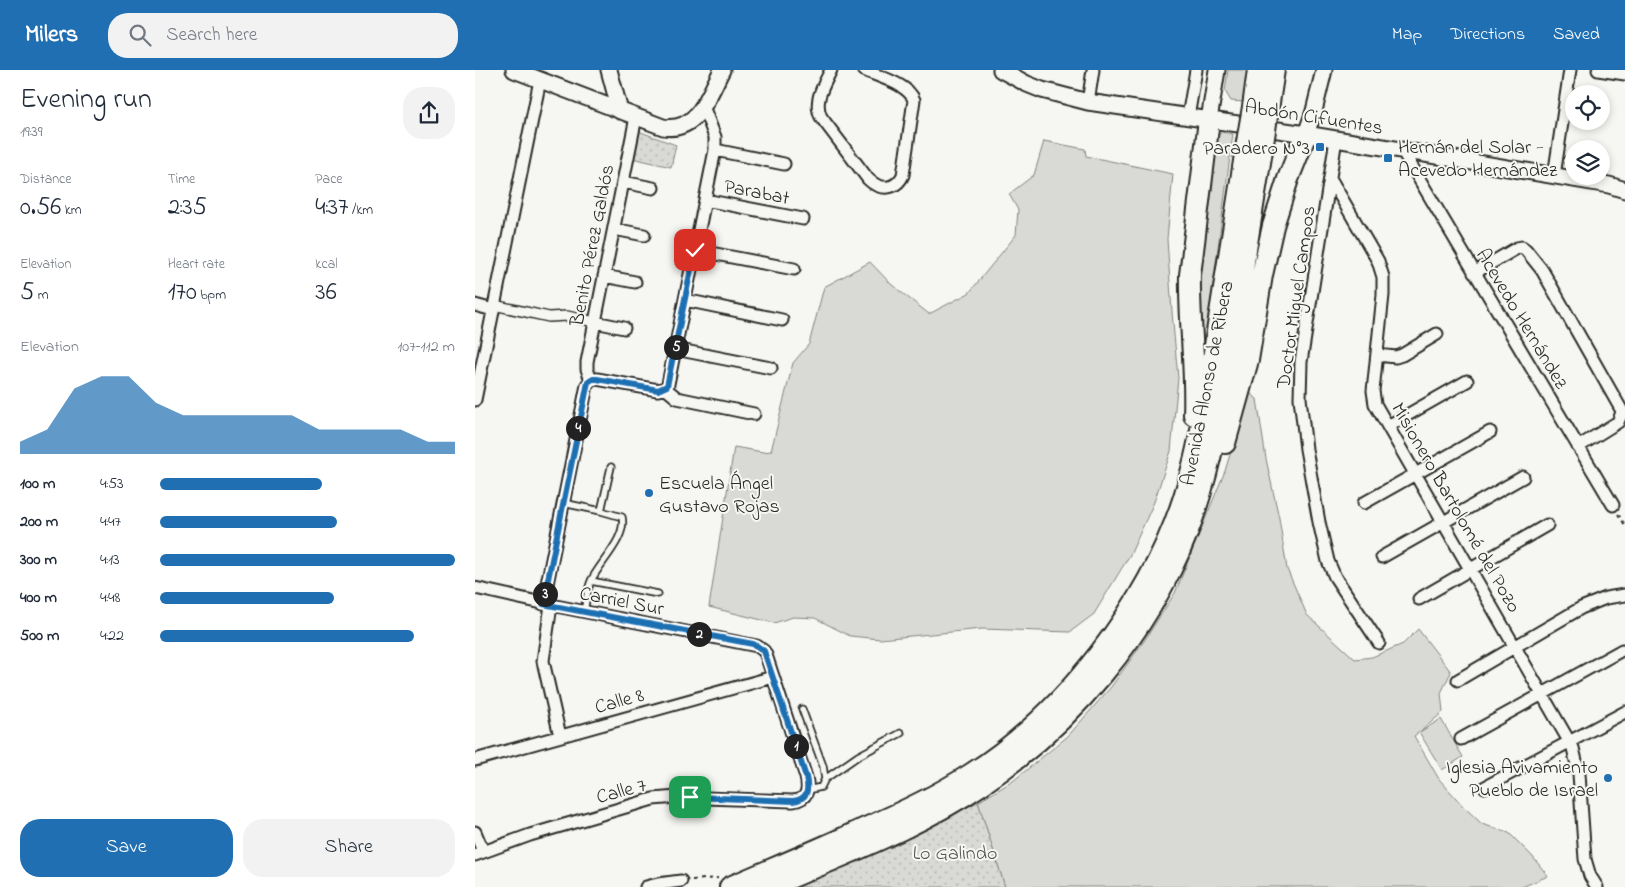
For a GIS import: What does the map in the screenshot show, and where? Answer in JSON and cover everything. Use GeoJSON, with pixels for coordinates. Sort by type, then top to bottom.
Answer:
{"type":"FeatureCollection","features":[{"type":"Feature","properties":{"kind":"highway","name":"Avenida Alonso de Ribera"},"geometry":{"type":"LineString","coordinates":[[769,887],[931,814],[981,785],[1028,749],[1073,707],[1121,650],[1155,599],[1187,532],[1208,462],[1221,400],[1260,108],[1258,70]]}},
{"type":"Feature","properties":{"kind":"highway","name":"Avenida Alonso de Ribera"},"geometry":{"type":"LineString","coordinates":[[1260,108],[1274,70]]}},
{"type":"Feature","properties":{"kind":"highway"},"geometry":{"type":"LineString","coordinates":[[1191,472],[1194,381],[1189,296],[1190,275],[1209,120]]}},
{"type":"Feature","properties":{"kind":"highway"},"geometry":{"type":"LineString","coordinates":[[1187,532],[1208,492],[1235,410],[1248,360],[1262,275],[1273,226],[1288,178],[1306,134]]}},
{"type":"Feature","properties":{"kind":"highway","name":"Avenida Alonso de Ribera"},"geometry":{"type":"LineString","coordinates":[[730,887],[879,822],[935,795],[973,773],[1052,708],[1099,654],[1127,615],[1165,547],[1176,521],[1191,472],[1255,143]]}},
{"type":"Feature","properties":{"kind":"street"},"geometry":{"type":"LineString","coordinates":[[514,70],[663,128],[674,128],[691,121],[699,114],[722,70]]}},
{"type":"Feature","properties":{"kind":"street"},"geometry":{"type":"LineString","coordinates":[[609,70],[620,111]]}},
{"type":"Feature","properties":{"kind":"street"},"geometry":{"type":"LineString","coordinates":[[831,70],[818,101],[818,112],[872,183],[880,187],[889,187],[899,182],[904,171],[914,100],[905,88],[864,70]]}},
{"type":"Feature","properties":{"kind":"street","name":"Abdón Cifuentes"},"geometry":{"type":"LineString","coordinates":[[1001,70],[1042,90],[1088,102],[1337,139],[1609,185],[1625,190]]}},
{"type":"Feature","properties":{"kind":"street"},"geometry":{"type":"LineString","coordinates":[[1088,102],[1093,70]]}},
{"type":"Feature","properties":{"kind":"street"},"geometry":{"type":"LineString","coordinates":[[1188,117],[1196,70]]}},
{"type":"Feature","properties":{"kind":"street"},"geometry":{"type":"LineString","coordinates":[[1209,120],[1217,70]]}},
{"type":"Feature","properties":{"kind":"street"},"geometry":{"type":"LineString","coordinates":[[1306,134],[1324,70]]}},
{"type":"Feature","properties":{"kind":"street"},"geometry":{"type":"LineString","coordinates":[[1554,176],[1570,70]]}},
{"type":"Feature","properties":{"kind":"street"},"geometry":{"type":"LineString","coordinates":[[1598,70],[1625,74]]}},
{"type":"Feature","properties":{"kind":"street"},"geometry":{"type":"LineString","coordinates":[[475,400],[479,361],[494,307],[540,80]]}},
{"type":"Feature","properties":{"kind":"street"},"geometry":{"type":"LineString","coordinates":[[559,736],[543,661],[547,604],[563,503],[587,385],[591,380],[597,379],[658,390],[665,388],[668,384],[715,150],[715,137],[703,106]]}},
{"type":"Feature","properties":{"kind":"street","name":"Benito Pérez Galdós"},"geometry":{"type":"LineString","coordinates":[[591,380],[587,365],[636,117]]}},
{"type":"Feature","properties":{"kind":"street"},"geometry":{"type":"LineString","coordinates":[[1330,178],[1337,139]]}},
{"type":"Feature","properties":{"kind":"street"},"geometry":{"type":"LineString","coordinates":[[715,150],[784,164]]}},
{"type":"Feature","properties":{"kind":"street","name":"Acevedo Hernández"},"geometry":{"type":"LineString","coordinates":[[1402,150],[1613,505]]}},
{"type":"Feature","properties":{"kind":"street","name":"Misionero Bartolomé del Pozo"},"geometry":{"type":"LineString","coordinates":[[1330,178],[1381,269],[1384,286],[1373,397],[1375,404],[1570,742],[1576,756],[1579,774],[1585,859],[1590,876],[1597,887]]}},
{"type":"Feature","properties":{"kind":"street","name":"Doctor Miguel Campos"},"geometry":{"type":"LineString","coordinates":[[1330,178],[1301,362],[1299,387],[1301,408],[1313,489],[1328,561],[1335,577],[1379,642]]}},
{"type":"Feature","properties":{"kind":"street"},"geometry":{"type":"LineString","coordinates":[[623,182],[653,188]]}},
{"type":"Feature","properties":{"kind":"street","name":"Parabat"},"geometry":{"type":"LineString","coordinates":[[705,200],[803,219]]}},
{"type":"Feature","properties":{"kind":"street"},"geometry":{"type":"LineString","coordinates":[[614,228],[644,235]]}},
{"type":"Feature","properties":{"kind":"street"},"geometry":{"type":"LineString","coordinates":[[1474,273],[1517,248],[1522,247],[1531,255],[1551,285],[1621,410],[1618,422],[1578,447]]}},
{"type":"Feature","properties":{"kind":"street"},"geometry":{"type":"LineString","coordinates":[[695,250],[794,269]]}},
{"type":"Feature","properties":{"kind":"street"},"geometry":{"type":"LineString","coordinates":[[604,276],[635,282]]}},
{"type":"Feature","properties":{"kind":"street"},"geometry":{"type":"LineString","coordinates":[[685,300],[782,320]]}},
{"type":"Feature","properties":{"kind":"street"},"geometry":{"type":"LineString","coordinates":[[475,305],[549,317],[567,316],[624,328]]}},
{"type":"Feature","properties":{"kind":"street"},"geometry":{"type":"LineString","coordinates":[[1377,355],[1393,357],[1402,355],[1437,334]]}},
{"type":"Feature","properties":{"kind":"street"},"geometry":{"type":"LineString","coordinates":[[675,349],[771,368]]}},
{"type":"Feature","properties":{"kind":"street"},"geometry":{"type":"LineString","coordinates":[[1388,426],[1467,380]]}},
{"type":"Feature","properties":{"kind":"street"},"geometry":{"type":"LineString","coordinates":[[665,388],[677,398],[754,414]]}},
{"type":"Feature","properties":{"kind":"street"},"geometry":{"type":"LineString","coordinates":[[1364,503],[1490,432]]}},
{"type":"Feature","properties":{"kind":"street"},"geometry":{"type":"LineString","coordinates":[[1382,558],[1523,477]]}},
{"type":"Feature","properties":{"kind":"street"},"geometry":{"type":"LineString","coordinates":[[1419,599],[1547,526]]}},
{"type":"Feature","properties":{"kind":"street","name":"Carriel Sur"},"geometry":{"type":"LineString","coordinates":[[475,588],[584,612],[753,644],[761,648],[766,655],[773,677]]}},
{"type":"Feature","properties":{"kind":"street"},"geometry":{"type":"LineString","coordinates":[[1458,680],[1590,603],[1625,595]]}},
{"type":"Feature","properties":{"kind":"street"},"geometry":{"type":"LineString","coordinates":[[1461,739],[1622,650]]}},
{"type":"Feature","properties":{"kind":"street"},"geometry":{"type":"LineString","coordinates":[[773,677],[806,777],[808,790]]}},
{"type":"Feature","properties":{"kind":"street","name":"Calle 8"},"geometry":{"type":"LineString","coordinates":[[475,760],[773,677]]}},
{"type":"Feature","properties":{"kind":"street"},"geometry":{"type":"LineString","coordinates":[[1485,788],[1625,712]]}},
{"type":"Feature","properties":{"kind":"street","name":"Calle 7"},"geometry":{"type":"LineString","coordinates":[[479,853],[530,835],[653,800],[677,797],[797,801],[804,797],[808,790]]}},
{"type":"Feature","properties":{"kind":"street"},"geometry":{"type":"LineString","coordinates":[[475,832],[479,853]]}},
{"type":"Feature","properties":{"kind":"street"},"geometry":{"type":"LineString","coordinates":[[646,887],[681,882]]}},
{"type":"Feature","properties":{"kind":"lane"},"geometry":{"type":"LineString","coordinates":[[601,511],[611,467]]}},
{"type":"Feature","properties":{"kind":"lane"},"geometry":{"type":"LineString","coordinates":[[563,503],[601,511],[622,517],[623,520],[621,534],[591,581],[584,612]]}},
{"type":"Feature","properties":{"kind":"lane"},"geometry":{"type":"LineString","coordinates":[[591,581],[658,594]]}},
{"type":"Feature","properties":{"kind":"lane"},"geometry":{"type":"LineString","coordinates":[[802,709],[823,766],[825,779]]}},
{"type":"Feature","properties":{"kind":"lane"},"geometry":{"type":"LineString","coordinates":[[808,790],[821,787],[825,779],[858,756],[901,733]]}},
{"type":"Feature","properties":{"kind":"green space"},"geometry":{"type":"Polygon","coordinates":[[[1228,70],[1249,70],[1244,102],[1231,101],[1225,91],[1228,70]]]}},
{"type":"Feature","properties":{"kind":"green space"},"geometry":{"type":"Polygon","coordinates":[[[638,131],[676,145],[671,167],[632,158],[638,131]]]}},
{"type":"Feature","properties":{"kind":"green space"},"geometry":{"type":"Polygon","coordinates":[[[1222,132],[1233,134],[1202,368],[1194,293],[1214,139],[1222,132]]]}},
{"type":"Feature","properties":{"kind":"green space"},"geometry":{"type":"Polygon","coordinates":[[[1044,141],[1085,149],[1086,156],[1173,174],[1167,239],[1178,378],[1171,451],[1154,502],[1131,553],[1094,614],[1070,632],[982,629],[880,639],[850,636],[815,618],[793,617],[774,623],[709,607],[734,447],[763,452],[771,451],[793,363],[809,344],[824,287],[870,262],[892,285],[929,314],[969,293],[1016,235],[1018,210],[1009,194],[1034,175],[1044,141]]]}},
{"type":"Feature","properties":{"kind":"green space"},"geometry":{"type":"Polygon","coordinates":[[[1249,392],[1257,399],[1266,459],[1279,518],[1287,569],[1307,615],[1355,659],[1372,657],[1403,644],[1418,629],[1451,672],[1441,693],[1443,712],[1420,732],[1441,719],[1463,757],[1442,770],[1419,732],[1414,736],[1439,779],[1463,806],[1482,824],[1509,833],[1532,856],[1548,876],[1522,887],[1005,887],[978,802],[1013,781],[1068,736],[1111,687],[1144,641],[1175,593],[1225,471],[1249,392]]]}},
{"type":"Feature","properties":{"kind":"green space","name":"Lo Galindo"},"geometry":{"type":"Polygon","coordinates":[[[978,802],[1005,887],[796,887],[978,802]]]}},
{"type":"Feature","properties":{"kind":"place","name":"Paradero N°3"},"geometry":{"type":"Point","coordinates":[1320,147]}},
{"type":"Feature","properties":{"kind":"place","name":"Hernán del Solar - Acevedo Hernández"},"geometry":{"type":"Point","coordinates":[1388,158]}},
{"type":"Feature","properties":{"kind":"place","name":"Escuela Ángel Gustavo Rojas"},"geometry":{"type":"Point","coordinates":[649,493]}},
{"type":"Feature","properties":{"kind":"place","name":"Iglesia Avivamiento Pueblo de Israel"},"geometry":{"type":"Point","coordinates":[1608,778]}},
{"type":"Feature","properties":{"kind":"route"},"geometry":{"type":"LineString","coordinates":[[690,797],[797,801],[807,794],[808,785],[806,777],[764,651],[753,644],[543,604],[588,382],[597,379],[658,390],[667,386],[695,250]]}}]}
